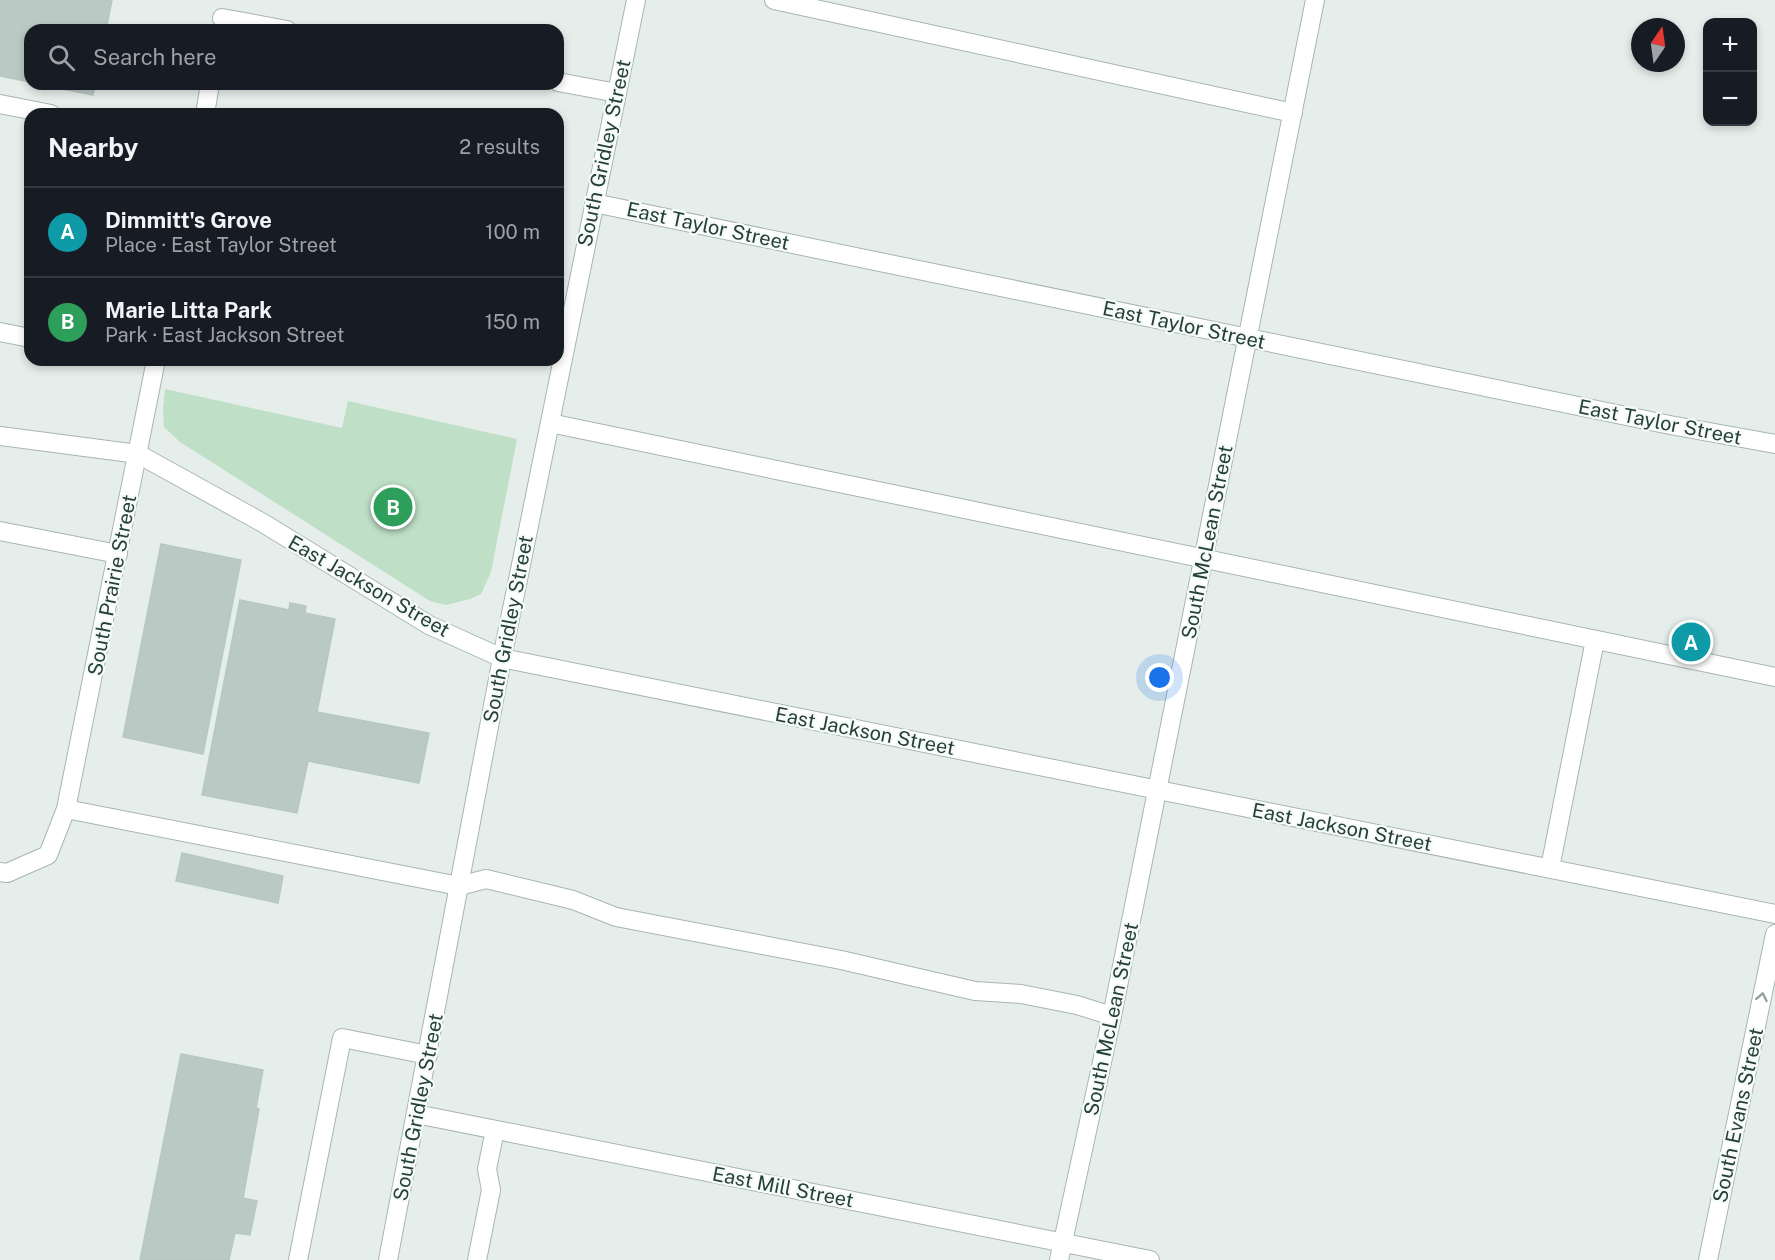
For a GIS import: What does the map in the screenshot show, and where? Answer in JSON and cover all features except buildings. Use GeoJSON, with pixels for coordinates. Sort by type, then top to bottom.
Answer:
{"type":"FeatureCollection","features":[{"type":"Feature","properties":{"kind":"street","name":"South Gridley Street"},"geometry":{"type":"LineString","coordinates":[[564,353],[636,0]]}},
{"type":"Feature","properties":{"kind":"street"},"geometry":{"type":"LineString","coordinates":[[774,0],[1293,113]]}},
{"type":"Feature","properties":{"kind":"street","name":"South McLean Street"},"geometry":{"type":"LineString","coordinates":[[1061,1251],[1113,1016],[1315,0]]}},
{"type":"Feature","properties":{"kind":"street"},"geometry":{"type":"LineString","coordinates":[[222,16],[259,24]]}},
{"type":"Feature","properties":{"kind":"street"},"geometry":{"type":"LineString","coordinates":[[564,82],[617,93]]}},
{"type":"Feature","properties":{"kind":"street"},"geometry":{"type":"LineString","coordinates":[[206,108],[209,90]]}},
{"type":"Feature","properties":{"kind":"street"},"geometry":{"type":"LineString","coordinates":[[0,104],[24,109]]}},
{"type":"Feature","properties":{"kind":"street","name":"East Taylor Street"},"geometry":{"type":"LineString","coordinates":[[594,203],[1670,425],[1775,444]]}},
{"type":"Feature","properties":{"kind":"street"},"geometry":{"type":"LineString","coordinates":[[0,332],[24,337]]}},
{"type":"Feature","properties":{"kind":"street","name":"South Prairie Street"},"geometry":{"type":"LineString","coordinates":[[0,872],[7,873],[48,855],[66,809],[138,454],[153,366]]}},
{"type":"Feature","properties":{"kind":"street","name":"South Gridley Street"},"geometry":{"type":"LineString","coordinates":[[388,1260],[502,658],[561,366]]}},
{"type":"Feature","properties":{"kind":"street"},"geometry":{"type":"LineString","coordinates":[[550,423],[1775,677]]}},
{"type":"Feature","properties":{"kind":"street","name":"East Jackson Street"},"geometry":{"type":"LineString","coordinates":[[0,436],[138,454],[263,523],[429,625],[502,658],[1775,914]]}},
{"type":"Feature","properties":{"kind":"street"},"geometry":{"type":"LineString","coordinates":[[0,531],[118,554]]}},
{"type":"Feature","properties":{"kind":"street"},"geometry":{"type":"LineString","coordinates":[[1550,868],[1595,640]]}},
{"type":"Feature","properties":{"kind":"street"},"geometry":{"type":"LineString","coordinates":[[66,809],[459,886],[486,879],[573,900],[616,917],[841,960],[975,991],[1021,994],[1077,1005],[1113,1016]]}},
{"type":"Feature","properties":{"kind":"street","name":"South Evans Street"},"geometry":{"type":"LineString","coordinates":[[1708,1260],[1775,934]]}},
{"type":"Feature","properties":{"kind":"street"},"geometry":{"type":"LineString","coordinates":[[298,1260],[342,1038],[428,1055]]}},
{"type":"Feature","properties":{"kind":"street","name":"East Mill Street"},"geometry":{"type":"LineString","coordinates":[[416,1114],[1061,1251],[1150,1260]]}},
{"type":"Feature","properties":{"kind":"street"},"geometry":{"type":"LineString","coordinates":[[477,1260],[490,1190],[487,1169],[495,1130]]}},
{"type":"Feature","properties":{"kind":"green space"},"geometry":{"type":"Polygon","coordinates":[[[165,389],[342,428],[348,401],[517,439],[491,572],[481,594],[446,605],[430,601],[180,442],[164,427],[165,389]]]}},
{"type":"Feature","properties":{"kind":"place","name":"Marie Litta Park"},"geometry":{"type":"Point","coordinates":[393,507]}},
{"type":"Feature","properties":{"kind":"place","name":"Dimmitt's Grove"},"geometry":{"type":"Point","coordinates":[1691,642]}}]}
